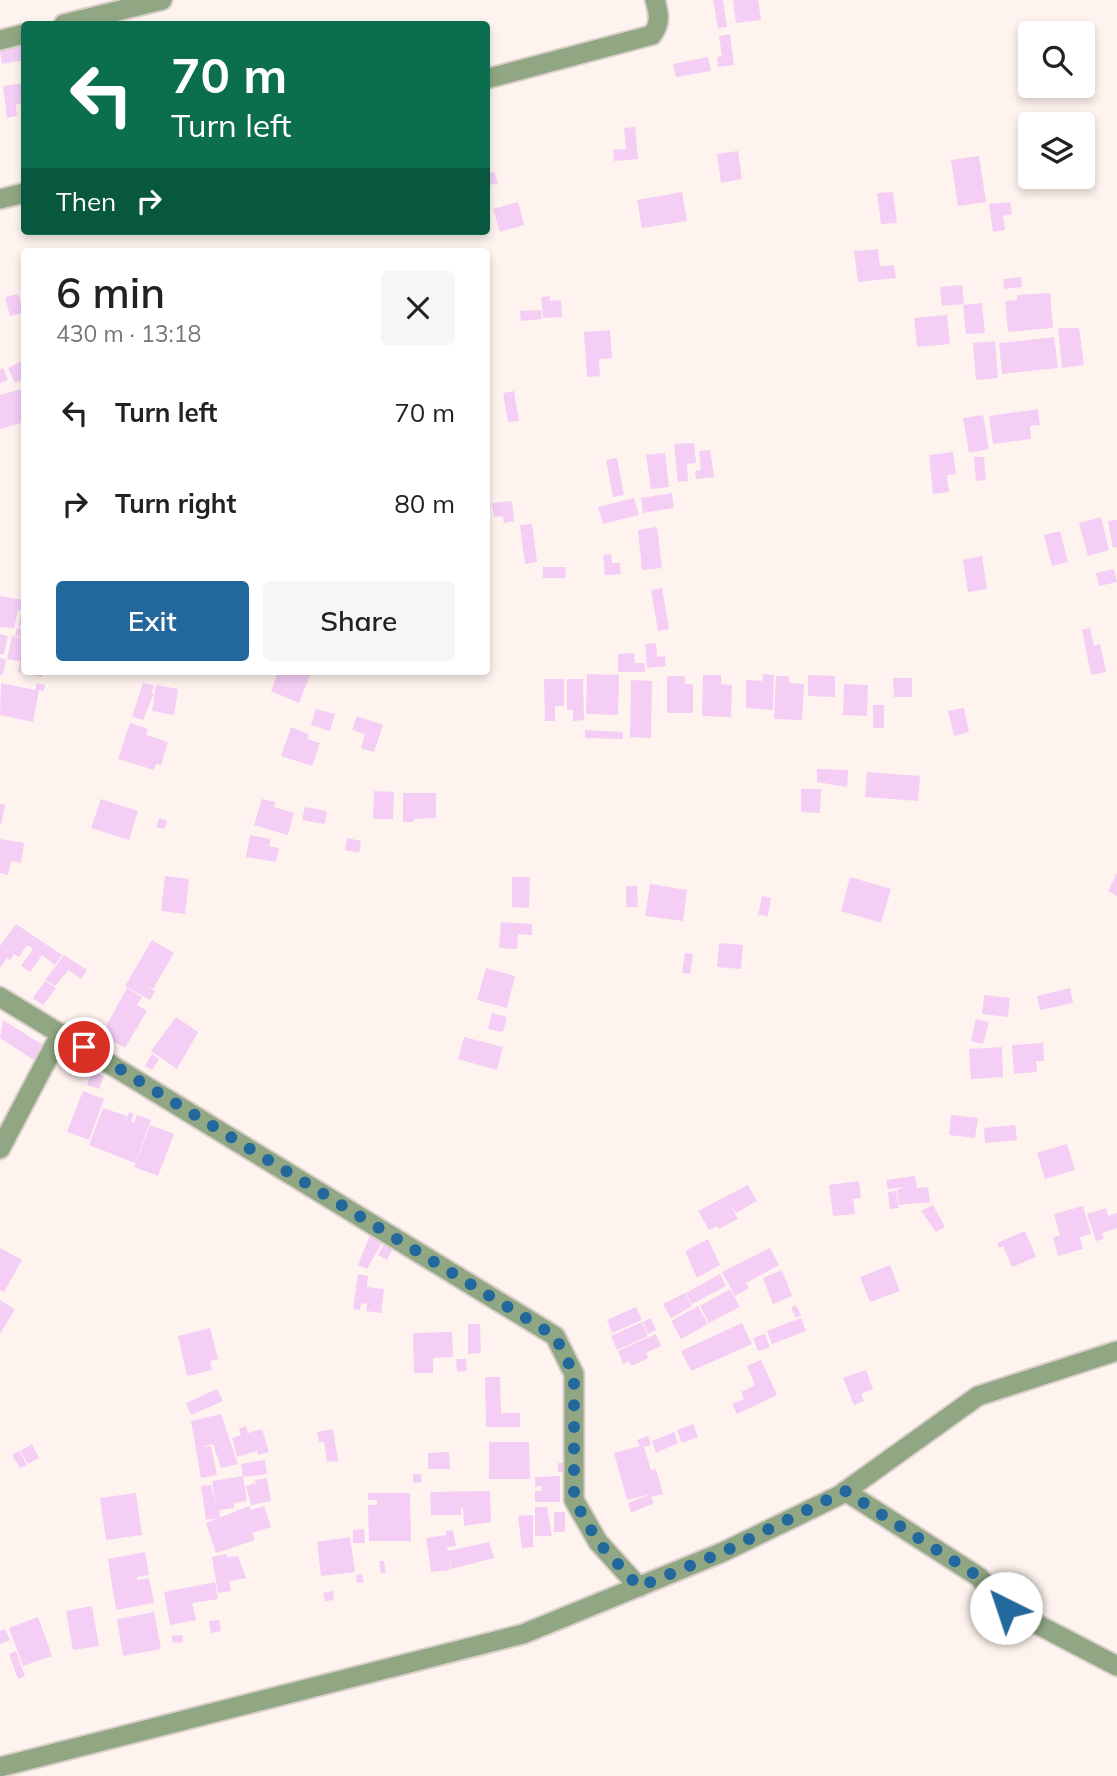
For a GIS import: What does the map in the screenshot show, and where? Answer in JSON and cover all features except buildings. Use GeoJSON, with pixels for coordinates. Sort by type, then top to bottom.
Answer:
{"type":"FeatureCollection","features":[{"type":"Feature","properties":{"kind":"street"},"geometry":{"type":"LineString","coordinates":[[76,21],[162,0]]}},
{"type":"Feature","properties":{"kind":"street"},"geometry":{"type":"LineString","coordinates":[[490,78],[652,36],[658,26],[659,14],[654,0]]}},
{"type":"Feature","properties":{"kind":"street"},"geometry":{"type":"LineString","coordinates":[[0,40],[21,35]]}},
{"type":"Feature","properties":{"kind":"street"},"geometry":{"type":"LineString","coordinates":[[0,199],[21,194]]}},
{"type":"Feature","properties":{"kind":"street"},"geometry":{"type":"LineString","coordinates":[[0,997],[555,1336],[574,1374],[574,1500],[598,1542],[639,1587]]}},
{"type":"Feature","properties":{"kind":"street"},"geometry":{"type":"LineString","coordinates":[[0,1149],[61,1033]]}},
{"type":"Feature","properties":{"kind":"street"},"geometry":{"type":"LineString","coordinates":[[0,1767],[523,1634],[723,1552],[845,1491],[978,1396],[1117,1351]]}},
{"type":"Feature","properties":{"kind":"street"},"geometry":{"type":"LineString","coordinates":[[845,1491],[979,1577],[1006,1608],[1117,1666]]}},
{"type":"Feature","properties":{"kind":"route"},"geometry":{"type":"LineString","coordinates":[[84,1047],[555,1336],[574,1374],[574,1500],[598,1542],[639,1587],[723,1552],[845,1491],[979,1577],[1006,1608]]}}]}
